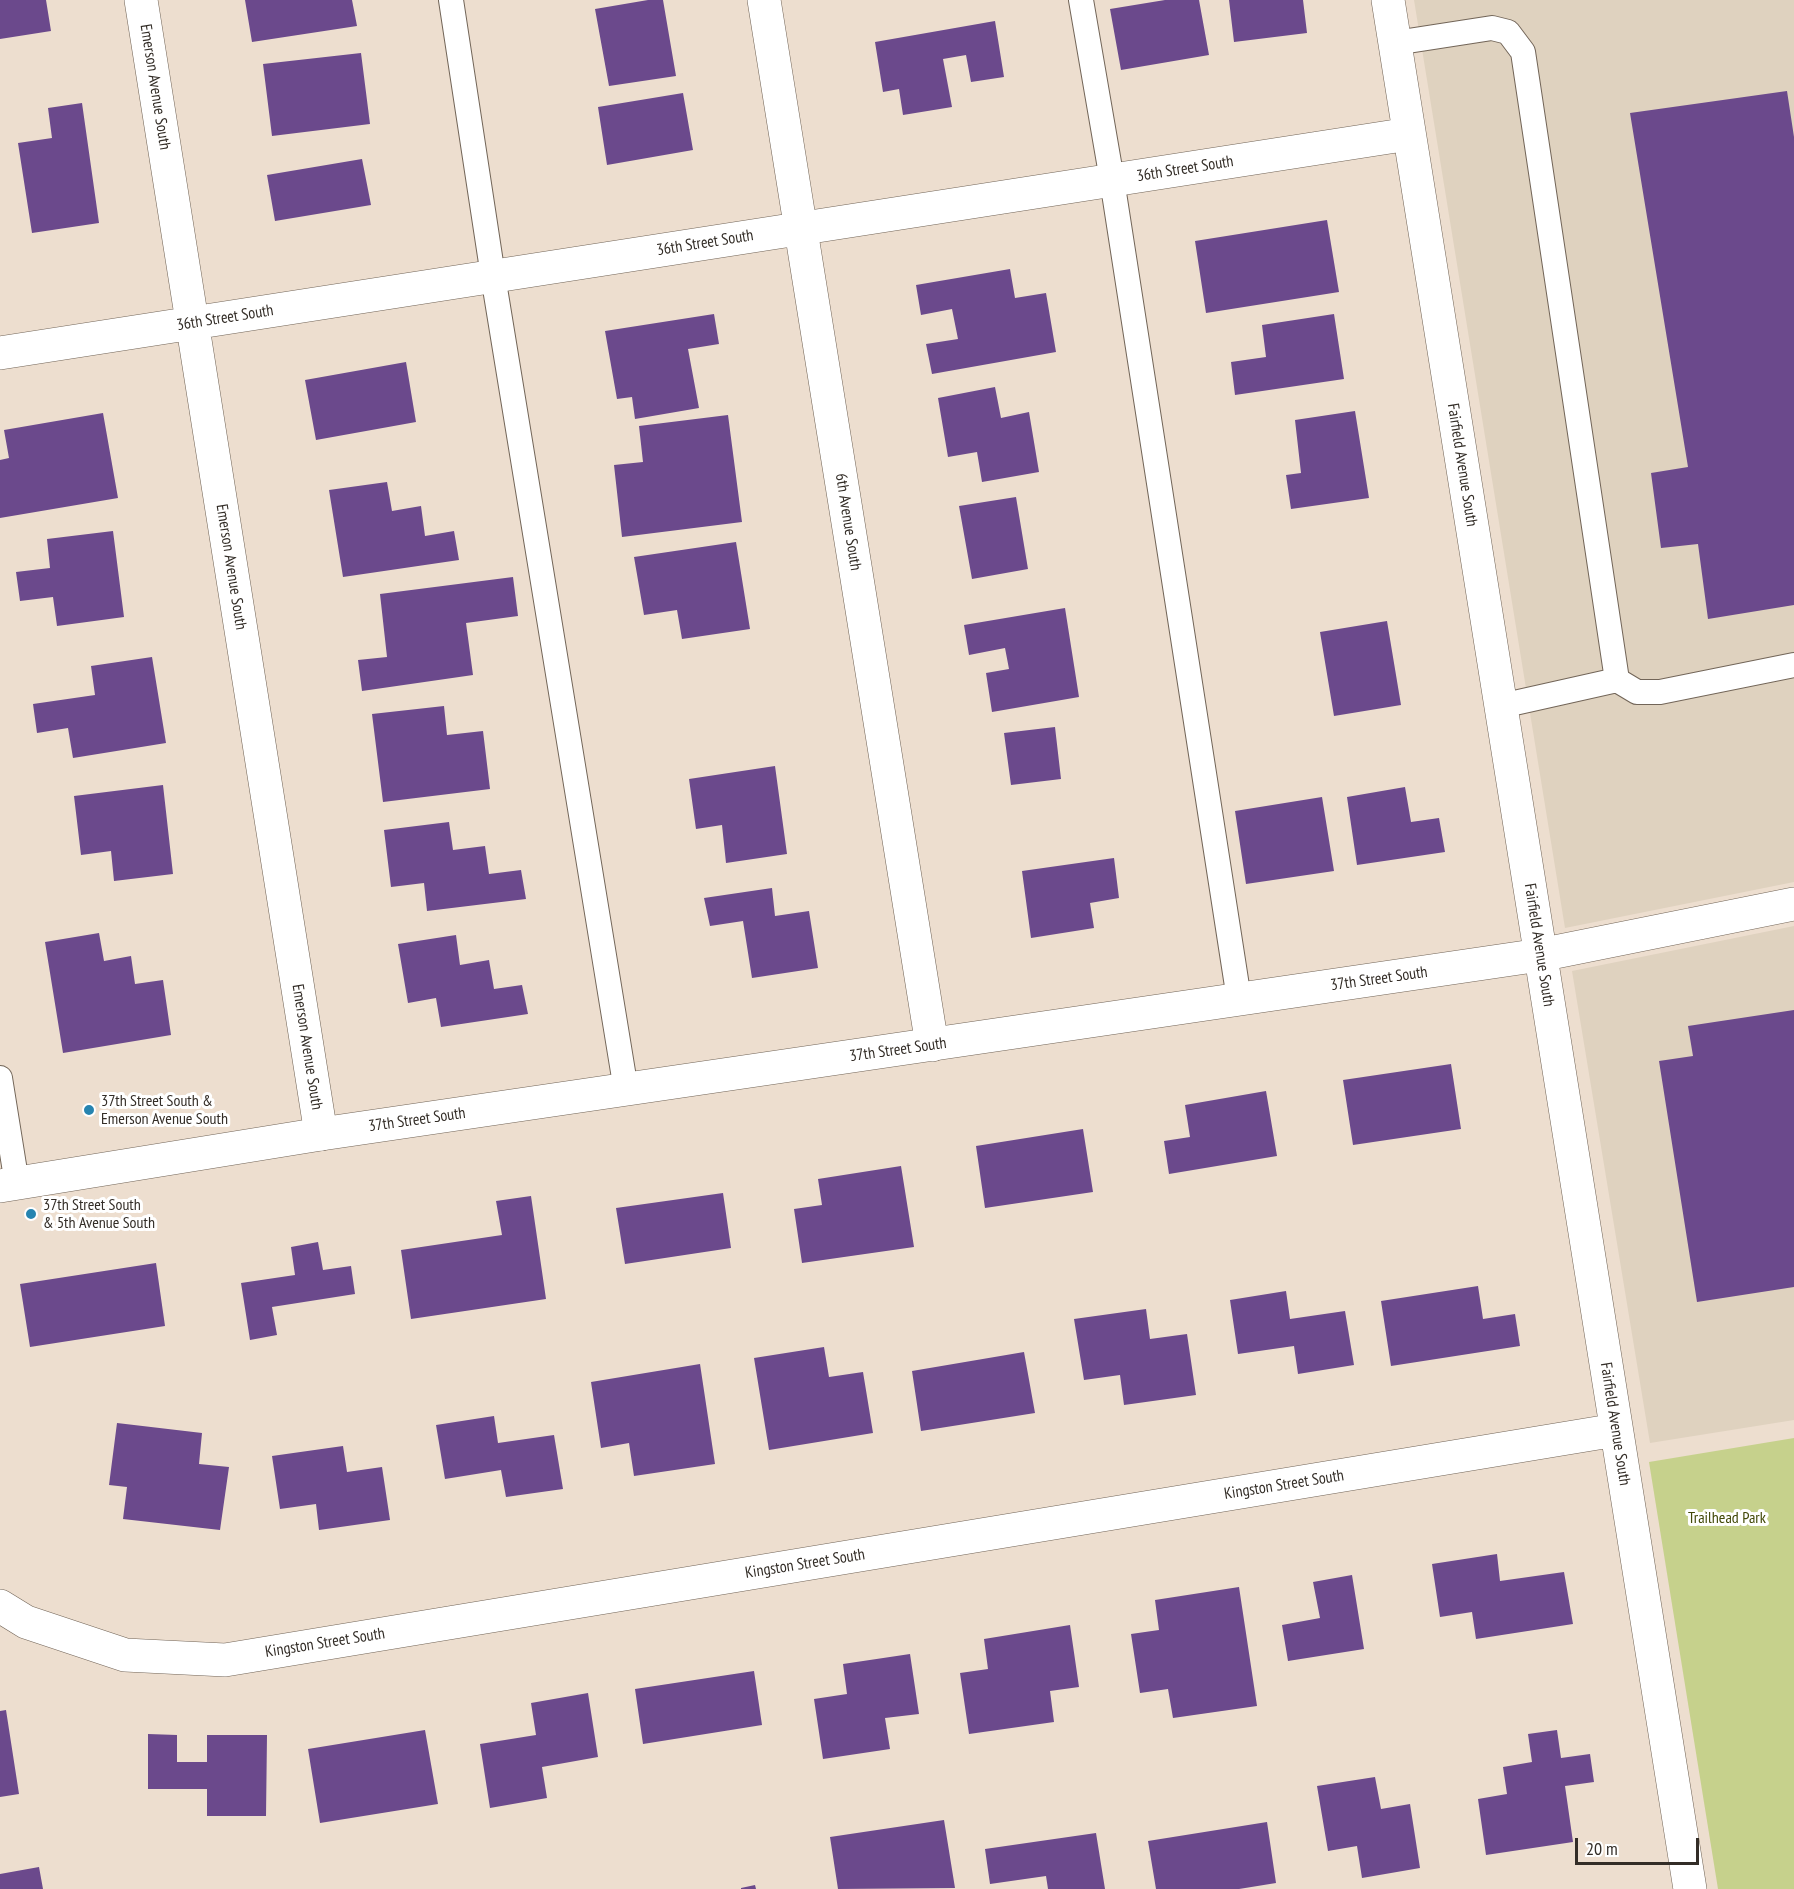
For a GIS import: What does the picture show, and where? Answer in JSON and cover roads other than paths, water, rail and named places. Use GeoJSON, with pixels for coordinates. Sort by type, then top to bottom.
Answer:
{"type":"FeatureCollection","features":[{"type":"Feature","properties":{"kind":"street","name":"Emerson Avenue South"},"geometry":{"type":"LineString","coordinates":[[141,0],[321,1134]]}},
{"type":"Feature","properties":{"kind":"street","name":"6th Avenue South"},"geometry":{"type":"LineString","coordinates":[[764,0],[932,1045]]}},
{"type":"Feature","properties":{"kind":"street","name":"Fairfield Avenue South"},"geometry":{"type":"LineString","coordinates":[[1388,0],[1689,1889]]}},
{"type":"Feature","properties":{"kind":"street","name":"36th Street South"},"geometry":{"type":"LineString","coordinates":[[0,353],[1409,134]]}},
{"type":"Feature","properties":{"kind":"street","name":"37th Street South"},"geometry":{"type":"LineString","coordinates":[[9,1185],[321,1134],[1540,955],[1794,904]]}},
{"type":"Feature","properties":{"kind":"street","name":"Kingston Street South"},"geometry":{"type":"LineString","coordinates":[[0,1606],[26,1622],[125,1655],[225,1660],[1616,1430]]}},
{"type":"Feature","properties":{"kind":"lane"},"geometry":{"type":"LineString","coordinates":[[451,0],[493,276],[626,1089]]}},
{"type":"Feature","properties":{"kind":"lane"},"geometry":{"type":"LineString","coordinates":[[1081,0],[1112,180],[1239,999]]}},
{"type":"Feature","properties":{"kind":"lane"},"geometry":{"type":"LineString","coordinates":[[1395,43],[1492,28],[1508,32],[1522,52],[1617,680]]}},
{"type":"Feature","properties":{"kind":"lane"},"geometry":{"type":"LineString","coordinates":[[1501,706],[1617,680],[1637,692],[1660,692],[1794,665]]}},
{"type":"Feature","properties":{"kind":"lane"},"geometry":{"type":"LineString","coordinates":[[0,1078],[9,1185]]}},
{"type":"Feature","properties":{"kind":"place","name":"37th Street South & Emerson Avenue South"},"geometry":{"type":"Point","coordinates":[89,1110]}},
{"type":"Feature","properties":{"kind":"place","name":"37th Street South & 5th Avenue South"},"geometry":{"type":"Point","coordinates":[31,1214]}},
{"type":"Feature","properties":{"kind":"park label","name":"Trailhead Park"},"geometry":{"type":"Point","coordinates":[1727,1518]}}]}
